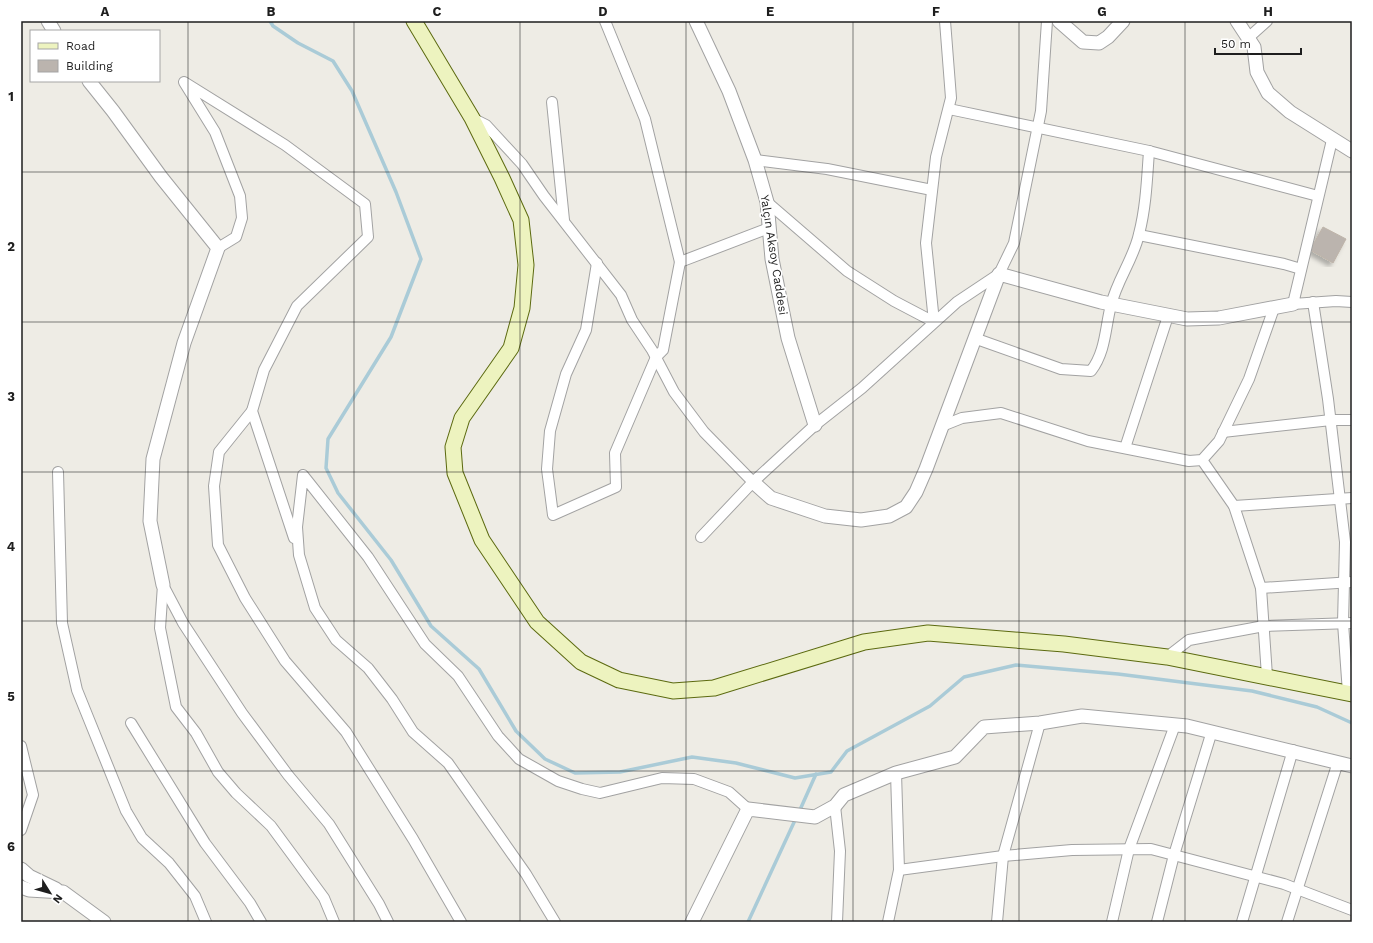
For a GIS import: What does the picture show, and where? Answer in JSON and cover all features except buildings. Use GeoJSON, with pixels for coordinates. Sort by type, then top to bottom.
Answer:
{"type":"FeatureCollection","features":[{"type":"Feature","properties":{"kind":"main road"},"geometry":{"type":"LineString","coordinates":[[414,21],[472,118],[520,220],[526,265],[522,308],[511,348],[462,418],[453,447],[455,473],[482,540],[537,622],[581,662],[619,680],[673,691],[714,688],[864,642],[928,633],[1064,644],[1167,657],[1350,693]]}},
{"type":"Feature","properties":{"kind":"street"},"geometry":{"type":"LineString","coordinates":[[48,21],[53,30]]}},
{"type":"Feature","properties":{"kind":"street"},"geometry":{"type":"LineString","coordinates":[[597,263],[586,330],[566,374],[550,431],[548,469],[553,515],[616,487],[615,453],[656,357],[663,350],[680,262],[645,119],[605,21]]}},
{"type":"Feature","properties":{"kind":"street","name":"Yalçın Aksoy Caddesi"},"geometry":{"type":"LineString","coordinates":[[696,21],[729,91],[755,160],[767,202],[772,259],[788,338],[815,425]]}},
{"type":"Feature","properties":{"kind":"street"},"geometry":{"type":"LineString","coordinates":[[934,322],[926,244],[936,157],[951,98],[945,21]]}},
{"type":"Feature","properties":{"kind":"street"},"geometry":{"type":"LineString","coordinates":[[472,118],[486,125],[501,140],[564,220],[621,294],[632,320],[656,357],[674,392],[704,432],[753,482],[771,498],[824,516],[860,520],[889,516],[906,507],[916,492],[999,274],[1014,243],[1041,111],[1047,21]]}},
{"type":"Feature","properties":{"kind":"street"},"geometry":{"type":"LineString","coordinates":[[1059,21],[1083,42],[1099,43],[1108,37],[1123,21]]}},
{"type":"Feature","properties":{"kind":"street"},"geometry":{"type":"LineString","coordinates":[[1237,21],[1254,47],[1257,72],[1268,93],[1290,112],[1352,152]]}},
{"type":"Feature","properties":{"kind":"street"},"geometry":{"type":"LineString","coordinates":[[1248,38],[1267,21]]}},
{"type":"Feature","properties":{"kind":"street"},"geometry":{"type":"LineString","coordinates":[[90,82],[113,111],[161,178],[218,248]]}},
{"type":"Feature","properties":{"kind":"street"},"geometry":{"type":"LineString","coordinates":[[334,922],[324,898],[271,826],[236,793],[218,772],[196,733],[176,707],[160,628],[163,585],[150,521],[153,458],[184,343],[218,248],[236,237],[242,218],[240,196],[215,132],[184,82],[284,145],[365,204],[368,237],[297,306],[264,370],[252,411],[219,452],[214,486],[218,545],[245,598],[284,661],[346,732],[413,840],[461,922]]}},
{"type":"Feature","properties":{"kind":"street"},"geometry":{"type":"LineString","coordinates":[[552,102],[564,220]]}},
{"type":"Feature","properties":{"kind":"street"},"geometry":{"type":"LineString","coordinates":[[949,109],[1149,152],[1318,196]]}},
{"type":"Feature","properties":{"kind":"street"},"geometry":{"type":"LineString","coordinates":[[1294,304],[1332,140]]}},
{"type":"Feature","properties":{"kind":"street"},"geometry":{"type":"LineString","coordinates":[[974,338],[1061,369],[1091,371],[1097,363],[1107,336],[1111,305],[1139,235],[1146,195],[1149,152]]}},
{"type":"Feature","properties":{"kind":"street"},"geometry":{"type":"LineString","coordinates":[[755,160],[827,169],[932,190]]}},
{"type":"Feature","properties":{"kind":"street"},"geometry":{"type":"LineString","coordinates":[[767,202],[847,271],[894,301],[934,322]]}},
{"type":"Feature","properties":{"kind":"street"},"geometry":{"type":"LineString","coordinates":[[680,262],[769,228]]}},
{"type":"Feature","properties":{"kind":"street"},"geometry":{"type":"LineString","coordinates":[[1139,235],[1284,264],[1302,269]]}},
{"type":"Feature","properties":{"kind":"street"},"geometry":{"type":"LineString","coordinates":[[701,537],[753,482],[815,425],[862,388],[957,302],[999,274],[1111,305],[1187,319],[1219,318],[1294,304],[1314,302],[1352,302]]}},
{"type":"Feature","properties":{"kind":"street"},"geometry":{"type":"LineString","coordinates":[[1314,302],[1340,499],[1348,542],[1350,693]]}},
{"type":"Feature","properties":{"kind":"street"},"geometry":{"type":"LineString","coordinates":[[942,426],[962,418],[1001,413],[1088,441],[1189,461],[1202,460],[1219,441],[1249,379],[1274,308]]}},
{"type":"Feature","properties":{"kind":"street"},"geometry":{"type":"LineString","coordinates":[[1125,448],[1168,316]]}},
{"type":"Feature","properties":{"kind":"street"},"geometry":{"type":"LineString","coordinates":[[252,411],[315,608],[336,640],[368,668],[392,699],[413,732],[448,763],[526,874],[555,922]]}},
{"type":"Feature","properties":{"kind":"street"},"geometry":{"type":"LineString","coordinates":[[1223,432],[1330,420],[1352,420]]}},
{"type":"Feature","properties":{"kind":"street"},"geometry":{"type":"LineString","coordinates":[[1202,460],[1234,506],[1261,588],[1267,676]]}},
{"type":"Feature","properties":{"kind":"street"},"geometry":{"type":"LineString","coordinates":[[58,472],[62,623],[77,690],[126,812],[142,838],[169,863],[195,896],[206,922]]}},
{"type":"Feature","properties":{"kind":"street"},"geometry":{"type":"LineString","coordinates":[[299,556],[296,527],[303,475],[368,557],[425,644],[458,676],[498,736],[519,759],[558,781],[600,793],[662,778],[694,779],[729,792],[748,809],[815,817],[835,806],[844,795],[896,773],[955,757],[984,727],[1040,723],[1082,716],[1175,725],[1293,750],[1352,766]]}},
{"type":"Feature","properties":{"kind":"street"},"geometry":{"type":"LineString","coordinates":[[1234,506],[1352,498]]}},
{"type":"Feature","properties":{"kind":"street"},"geometry":{"type":"LineString","coordinates":[[1261,588],[1348,582]]}},
{"type":"Feature","properties":{"kind":"street"},"geometry":{"type":"LineString","coordinates":[[163,585],[183,624],[242,713],[288,775],[329,824],[379,904],[388,922]]}},
{"type":"Feature","properties":{"kind":"street"},"geometry":{"type":"LineString","coordinates":[[1167,657],[1189,640],[1264,626],[1348,623]]}},
{"type":"Feature","properties":{"kind":"street"},"geometry":{"type":"LineString","coordinates":[[132,723],[205,843],[250,903],[261,922]]}},
{"type":"Feature","properties":{"kind":"street"},"geometry":{"type":"LineString","coordinates":[[997,922],[1003,856],[1040,723]]}},
{"type":"Feature","properties":{"kind":"street"},"geometry":{"type":"LineString","coordinates":[[1112,922],[1129,849],[1175,725]]}},
{"type":"Feature","properties":{"kind":"street"},"geometry":{"type":"LineString","coordinates":[[1157,922],[1174,856],[1212,732]]}},
{"type":"Feature","properties":{"kind":"street"},"geometry":{"type":"LineString","coordinates":[[21,746],[34,795],[21,830]]}},
{"type":"Feature","properties":{"kind":"street"},"geometry":{"type":"LineString","coordinates":[[1242,922],[1293,750]]}},
{"type":"Feature","properties":{"kind":"street"},"geometry":{"type":"LineString","coordinates":[[1287,922],[1338,762]]}},
{"type":"Feature","properties":{"kind":"street"},"geometry":{"type":"LineString","coordinates":[[888,922],[899,870],[896,773]]}},
{"type":"Feature","properties":{"kind":"street"},"geometry":{"type":"LineString","coordinates":[[835,806],[840,851],[837,922]]}},
{"type":"Feature","properties":{"kind":"street"},"geometry":{"type":"LineString","coordinates":[[692,922],[748,809]]}},
{"type":"Feature","properties":{"kind":"street"},"geometry":{"type":"LineString","coordinates":[[899,870],[1003,856],[1072,850],[1151,849],[1255,877],[1297,890],[1352,910]]}},
{"type":"Feature","properties":{"kind":"street"},"geometry":{"type":"LineString","coordinates":[[21,869],[29,876],[63,892],[104,922]]}},
{"type":"Feature","properties":{"kind":"street"},"geometry":{"type":"LineString","coordinates":[[21,887],[29,890],[63,892]]}},
{"type":"Feature","properties":{"kind":"waterway"},"geometry":{"type":"LineString","coordinates":[[270,21],[273,26],[298,43],[333,61],[352,91],[396,192],[421,259],[391,337],[328,439],[326,468],[338,493],[391,560],[431,626],[479,669],[516,731],[545,759],[575,773],[620,772],[692,757],[736,763],[795,778],[831,772],[847,751],[930,706],[964,677],[1016,665],[1118,674],[1252,691],[1317,707],[1352,723]]}},
{"type":"Feature","properties":{"kind":"waterway"},"geometry":{"type":"LineString","coordinates":[[799,812],[816,774]]}},
{"type":"Feature","properties":{"kind":"waterway"},"geometry":{"type":"LineString","coordinates":[[748,922],[796,818]]}}]}
